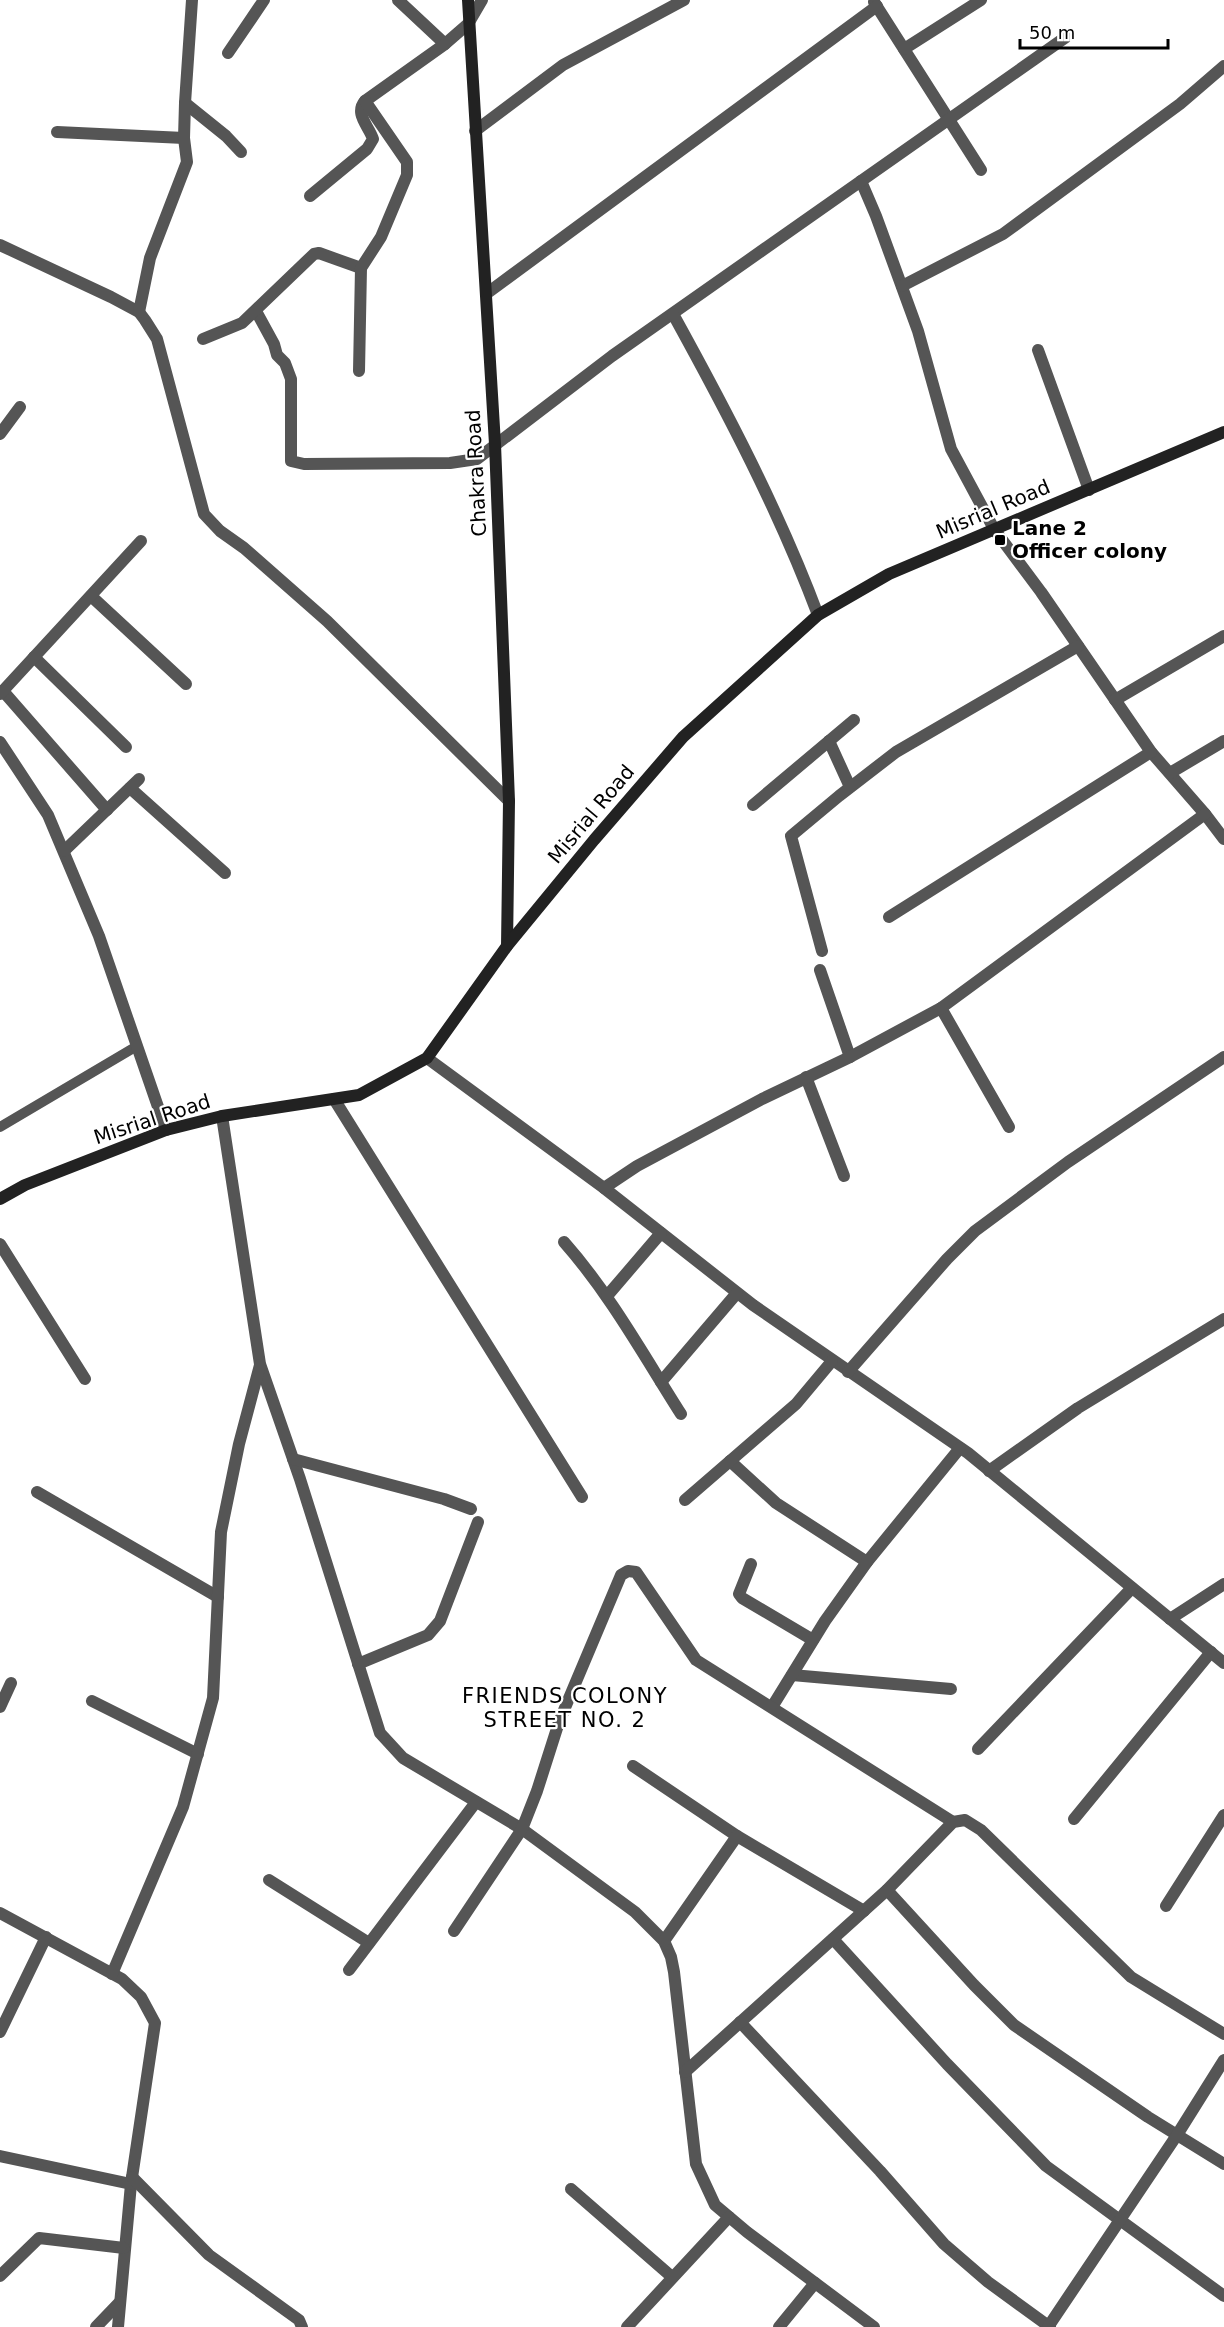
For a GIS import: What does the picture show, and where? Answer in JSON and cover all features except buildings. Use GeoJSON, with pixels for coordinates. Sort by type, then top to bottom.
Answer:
{"type":"FeatureCollection","features":[{"type":"Feature","properties":{"kind":"main road","name":"Chakra Road"},"geometry":{"type":"LineString","coordinates":[[468,0],[495,444],[509,801],[507,946]]}},
{"type":"Feature","properties":{"kind":"main road","name":"Misrial Road"},"geometry":{"type":"LineString","coordinates":[[0,1199],[25,1185],[166,1130],[222,1116],[359,1095],[427,1058],[507,946],[683,737],[818,615],[889,574],[1224,432]]}},
{"type":"Feature","properties":{"kind":"street"},"geometry":{"type":"LineString","coordinates":[[139,312],[150,258],[187,162],[184,103],[192,0]]}},
{"type":"Feature","properties":{"kind":"street"},"geometry":{"type":"LineString","coordinates":[[228,53],[264,0]]}},
{"type":"Feature","properties":{"kind":"street"},"geometry":{"type":"LineString","coordinates":[[398,0],[445,44]]}},
{"type":"Feature","properties":{"kind":"street"},"geometry":{"type":"LineString","coordinates":[[310,196],[367,149],[373,139],[370,128],[360,114],[360,106],[364,101],[445,44],[468,24],[482,0]]}},
{"type":"Feature","properties":{"kind":"street"},"geometry":{"type":"LineString","coordinates":[[475,131],[563,65],[684,0]]}},
{"type":"Feature","properties":{"kind":"street"},"geometry":{"type":"LineString","coordinates":[[904,49],[981,0]]}},
{"type":"Feature","properties":{"kind":"street"},"geometry":{"type":"LineString","coordinates":[[486,294],[875,3],[981,170]]}},
{"type":"Feature","properties":{"kind":"street"},"geometry":{"type":"LineString","coordinates":[[256,311],[274,344],[277,355],[285,363],[291,379],[291,461],[304,464],[450,463],[477,459],[612,356],[1066,38]]}},
{"type":"Feature","properties":{"kind":"street"},"geometry":{"type":"LineString","coordinates":[[902,286],[1003,234],[1180,104],[1224,66]]}},
{"type":"Feature","properties":{"kind":"street"},"geometry":{"type":"LineString","coordinates":[[360,371],[361,268],[381,237],[407,175],[407,162],[364,101]]}},
{"type":"Feature","properties":{"kind":"street"},"geometry":{"type":"LineString","coordinates":[[184,103],[241,152]]}},
{"type":"Feature","properties":{"kind":"street"},"geometry":{"type":"LineString","coordinates":[[57,132],[184,138]]}},
{"type":"Feature","properties":{"kind":"street"},"geometry":{"type":"LineString","coordinates":[[861,181],[918,330],[951,449],[994,529],[1151,752],[1205,814],[1224,840]]}},
{"type":"Feature","properties":{"kind":"street"},"geometry":{"type":"LineString","coordinates":[[0,245],[139,312],[157,339],[204,514],[220,531],[244,548],[327,621],[509,801]]}},
{"type":"Feature","properties":{"kind":"street"},"geometry":{"type":"LineString","coordinates":[[203,339],[242,323],[314,254],[319,253],[361,268]]}},
{"type":"Feature","properties":{"kind":"street"},"geometry":{"type":"LineString","coordinates":[[673,314],[731,420],[799,562],[818,615]]}},
{"type":"Feature","properties":{"kind":"street"},"geometry":{"type":"LineString","coordinates":[[1038,350],[1089,490]]}},
{"type":"Feature","properties":{"kind":"street"},"geometry":{"type":"LineString","coordinates":[[0,434],[20,407]]}},
{"type":"Feature","properties":{"kind":"street"},"geometry":{"type":"LineString","coordinates":[[107,810],[1,692],[141,541]]}},
{"type":"Feature","properties":{"kind":"street"},"geometry":{"type":"LineString","coordinates":[[91,596],[186,684]]}},
{"type":"Feature","properties":{"kind":"street"},"geometry":{"type":"LineString","coordinates":[[1115,700],[1224,636]]}},
{"type":"Feature","properties":{"kind":"street"},"geometry":{"type":"LineString","coordinates":[[822,951],[791,836],[896,752],[1078,646]]}},
{"type":"Feature","properties":{"kind":"street"},"geometry":{"type":"LineString","coordinates":[[33,657],[126,747]]}},
{"type":"Feature","properties":{"kind":"street"},"geometry":{"type":"LineString","coordinates":[[753,805],[854,720]]}},
{"type":"Feature","properties":{"kind":"street"},"geometry":{"type":"LineString","coordinates":[[829,741],[850,787]]}},
{"type":"Feature","properties":{"kind":"street"},"geometry":{"type":"LineString","coordinates":[[1170,772],[1224,741]]}},
{"type":"Feature","properties":{"kind":"street"},"geometry":{"type":"LineString","coordinates":[[0,742],[48,815],[64,851],[99,936],[166,1130]]}},
{"type":"Feature","properties":{"kind":"street"},"geometry":{"type":"LineString","coordinates":[[889,917],[1151,752]]}},
{"type":"Feature","properties":{"kind":"street"},"geometry":{"type":"LineString","coordinates":[[64,851],[134,784],[225,873]]}},
{"type":"Feature","properties":{"kind":"street"},"geometry":{"type":"LineString","coordinates":[[604,1188],[637,1166],[941,1008],[1205,814]]}},
{"type":"Feature","properties":{"kind":"street"},"geometry":{"type":"LineString","coordinates":[[820,970],[850,1057]]}},
{"type":"Feature","properties":{"kind":"street"},"geometry":{"type":"LineString","coordinates":[[941,1008],[1009,1127]]}},
{"type":"Feature","properties":{"kind":"street"},"geometry":{"type":"LineString","coordinates":[[849,1372],[947,1259],[975,1231],[1068,1162],[1224,1057]]}},
{"type":"Feature","properties":{"kind":"street"},"geometry":{"type":"LineString","coordinates":[[427,1058],[604,1188],[737,1293],[960,1448],[1224,1663]]}},
{"type":"Feature","properties":{"kind":"street"},"geometry":{"type":"LineString","coordinates":[[806,1077],[844,1176]]}},
{"type":"Feature","properties":{"kind":"street"},"geometry":{"type":"LineString","coordinates":[[334,1099],[582,1497]]}},
{"type":"Feature","properties":{"kind":"street"},"geometry":{"type":"LineString","coordinates":[[222,1116],[260,1364],[380,1733],[403,1758],[522,1829],[635,1912],[663,1941],[671,1957],[674,1972],[696,2164],[715,2205],[874,2327]]}},
{"type":"Feature","properties":{"kind":"street"},"geometry":{"type":"LineString","coordinates":[[607,1296],[661,1233]]}},
{"type":"Feature","properties":{"kind":"street"},"geometry":{"type":"LineString","coordinates":[[564,1242],[607,1296],[681,1414]]}},
{"type":"Feature","properties":{"kind":"street"},"geometry":{"type":"LineString","coordinates":[[0,1244],[85,1379]]}},
{"type":"Feature","properties":{"kind":"street"},"geometry":{"type":"LineString","coordinates":[[661,1382],[737,1293]]}},
{"type":"Feature","properties":{"kind":"street"},"geometry":{"type":"LineString","coordinates":[[989,1471],[1078,1408],[1224,1319]]}},
{"type":"Feature","properties":{"kind":"street"},"geometry":{"type":"LineString","coordinates":[[685,1500],[796,1404],[832,1361]]}},
{"type":"Feature","properties":{"kind":"street"},"geometry":{"type":"LineString","coordinates":[[112,1974],[183,1807],[213,1698],[221,1532],[239,1444],[260,1364]]}},
{"type":"Feature","properties":{"kind":"street"},"geometry":{"type":"LineString","coordinates":[[772,1707],[813,1640],[867,1562],[960,1448]]}},
{"type":"Feature","properties":{"kind":"street"},"geometry":{"type":"LineString","coordinates":[[293,1460],[444,1499],[471,1509]]}},
{"type":"Feature","properties":{"kind":"street"},"geometry":{"type":"LineString","coordinates":[[730,1461],[776,1503],[867,1562]]}},
{"type":"Feature","properties":{"kind":"street"},"geometry":{"type":"LineString","coordinates":[[37,1492],[218,1597]]}},
{"type":"Feature","properties":{"kind":"street"},"geometry":{"type":"LineString","coordinates":[[358,1664],[428,1635],[434,1630],[440,1621],[478,1522]]}},
{"type":"Feature","properties":{"kind":"street"},"geometry":{"type":"LineString","coordinates":[[751,1564],[739,1594],[742,1598],[813,1640]]}},
{"type":"Feature","properties":{"kind":"street"},"geometry":{"type":"LineString","coordinates":[[454,1931],[522,1829],[559,1722],[621,1575],[628,1571],[636,1572],[696,1660],[953,1822]]}},
{"type":"Feature","properties":{"kind":"street"},"geometry":{"type":"LineString","coordinates":[[1170,1619],[1224,1584]]}},
{"type":"Feature","properties":{"kind":"street"},"geometry":{"type":"LineString","coordinates":[[978,1749],[1132,1587]]}},
{"type":"Feature","properties":{"kind":"street"},"geometry":{"type":"LineString","coordinates":[[1074,1819],[1211,1652]]}},
{"type":"Feature","properties":{"kind":"street"},"geometry":{"type":"LineString","coordinates":[[792,1675],[951,1689]]}},
{"type":"Feature","properties":{"kind":"street"},"geometry":{"type":"LineString","coordinates":[[0,1707],[11,1683]]}},
{"type":"Feature","properties":{"kind":"street"},"geometry":{"type":"LineString","coordinates":[[92,1701],[198,1754]]}},
{"type":"Feature","properties":{"kind":"street"},"geometry":{"type":"LineString","coordinates":[[633,1766],[736,1836],[864,1911]]}},
{"type":"Feature","properties":{"kind":"street"},"geometry":{"type":"LineString","coordinates":[[349,1970],[476,1802]]}},
{"type":"Feature","properties":{"kind":"street"},"geometry":{"type":"LineString","coordinates":[[1166,1905],[1224,1815]]}},
{"type":"Feature","properties":{"kind":"street"},"geometry":{"type":"LineString","coordinates":[[685,2072],[864,1911],[953,1822],[965,1820],[981,1830],[1131,1977],[1224,2034]]}},
{"type":"Feature","properties":{"kind":"street"},"geometry":{"type":"LineString","coordinates":[[663,1941],[736,1836]]}},
{"type":"Feature","properties":{"kind":"street"},"geometry":{"type":"LineString","coordinates":[[269,1880],[369,1943]]}},
{"type":"Feature","properties":{"kind":"street"},"geometry":{"type":"LineString","coordinates":[[886,1890],[1014,2025],[1071,2066],[1224,2164]]}},
{"type":"Feature","properties":{"kind":"street"},"geometry":{"type":"LineString","coordinates":[[0,1913],[122,1979],[141,1997],[155,2023],[132,2181],[118,2327]]}},
{"type":"Feature","properties":{"kind":"street"},"geometry":{"type":"LineString","coordinates":[[0,2032],[46,1937]]}},
{"type":"Feature","properties":{"kind":"street"},"geometry":{"type":"LineString","coordinates":[[833,1939],[947,2064],[1046,2166],[1224,2296]]}},
{"type":"Feature","properties":{"kind":"street"},"geometry":{"type":"LineString","coordinates":[[741,2022],[880,2171],[944,2244],[988,2282],[1048,2327],[1177,2135],[1224,2060]]}},
{"type":"Feature","properties":{"kind":"street"},"geometry":{"type":"LineString","coordinates":[[0,2156],[132,2181],[204,2250],[298,2320],[302,2327]]}},
{"type":"Feature","properties":{"kind":"street"},"geometry":{"type":"LineString","coordinates":[[571,2189],[672,2277]]}},
{"type":"Feature","properties":{"kind":"street"},"geometry":{"type":"LineString","coordinates":[[627,2327],[729,2217]]}},
{"type":"Feature","properties":{"kind":"street"},"geometry":{"type":"LineString","coordinates":[[0,2276],[39,2238],[124,2248]]}},
{"type":"Feature","properties":{"kind":"street"},"geometry":{"type":"LineString","coordinates":[[779,2327],[815,2283]]}},
{"type":"Feature","properties":{"kind":"street"},"geometry":{"type":"LineString","coordinates":[[96,2327],[120,2302]]}},
{"type":"Feature","properties":{"kind":"lane"},"geometry":{"type":"LineString","coordinates":[[0,1127],[137,1046]]}},
{"type":"Feature","properties":{"kind":"place","name":"Lane 2 Officer colony"},"geometry":{"type":"Point","coordinates":[1000,540]}},
{"type":"Feature","properties":{"kind":"district","name":"FRIENDS COLONY STREET NO. 2"},"geometry":{"type":"Point","coordinates":[565,1708]}}]}
